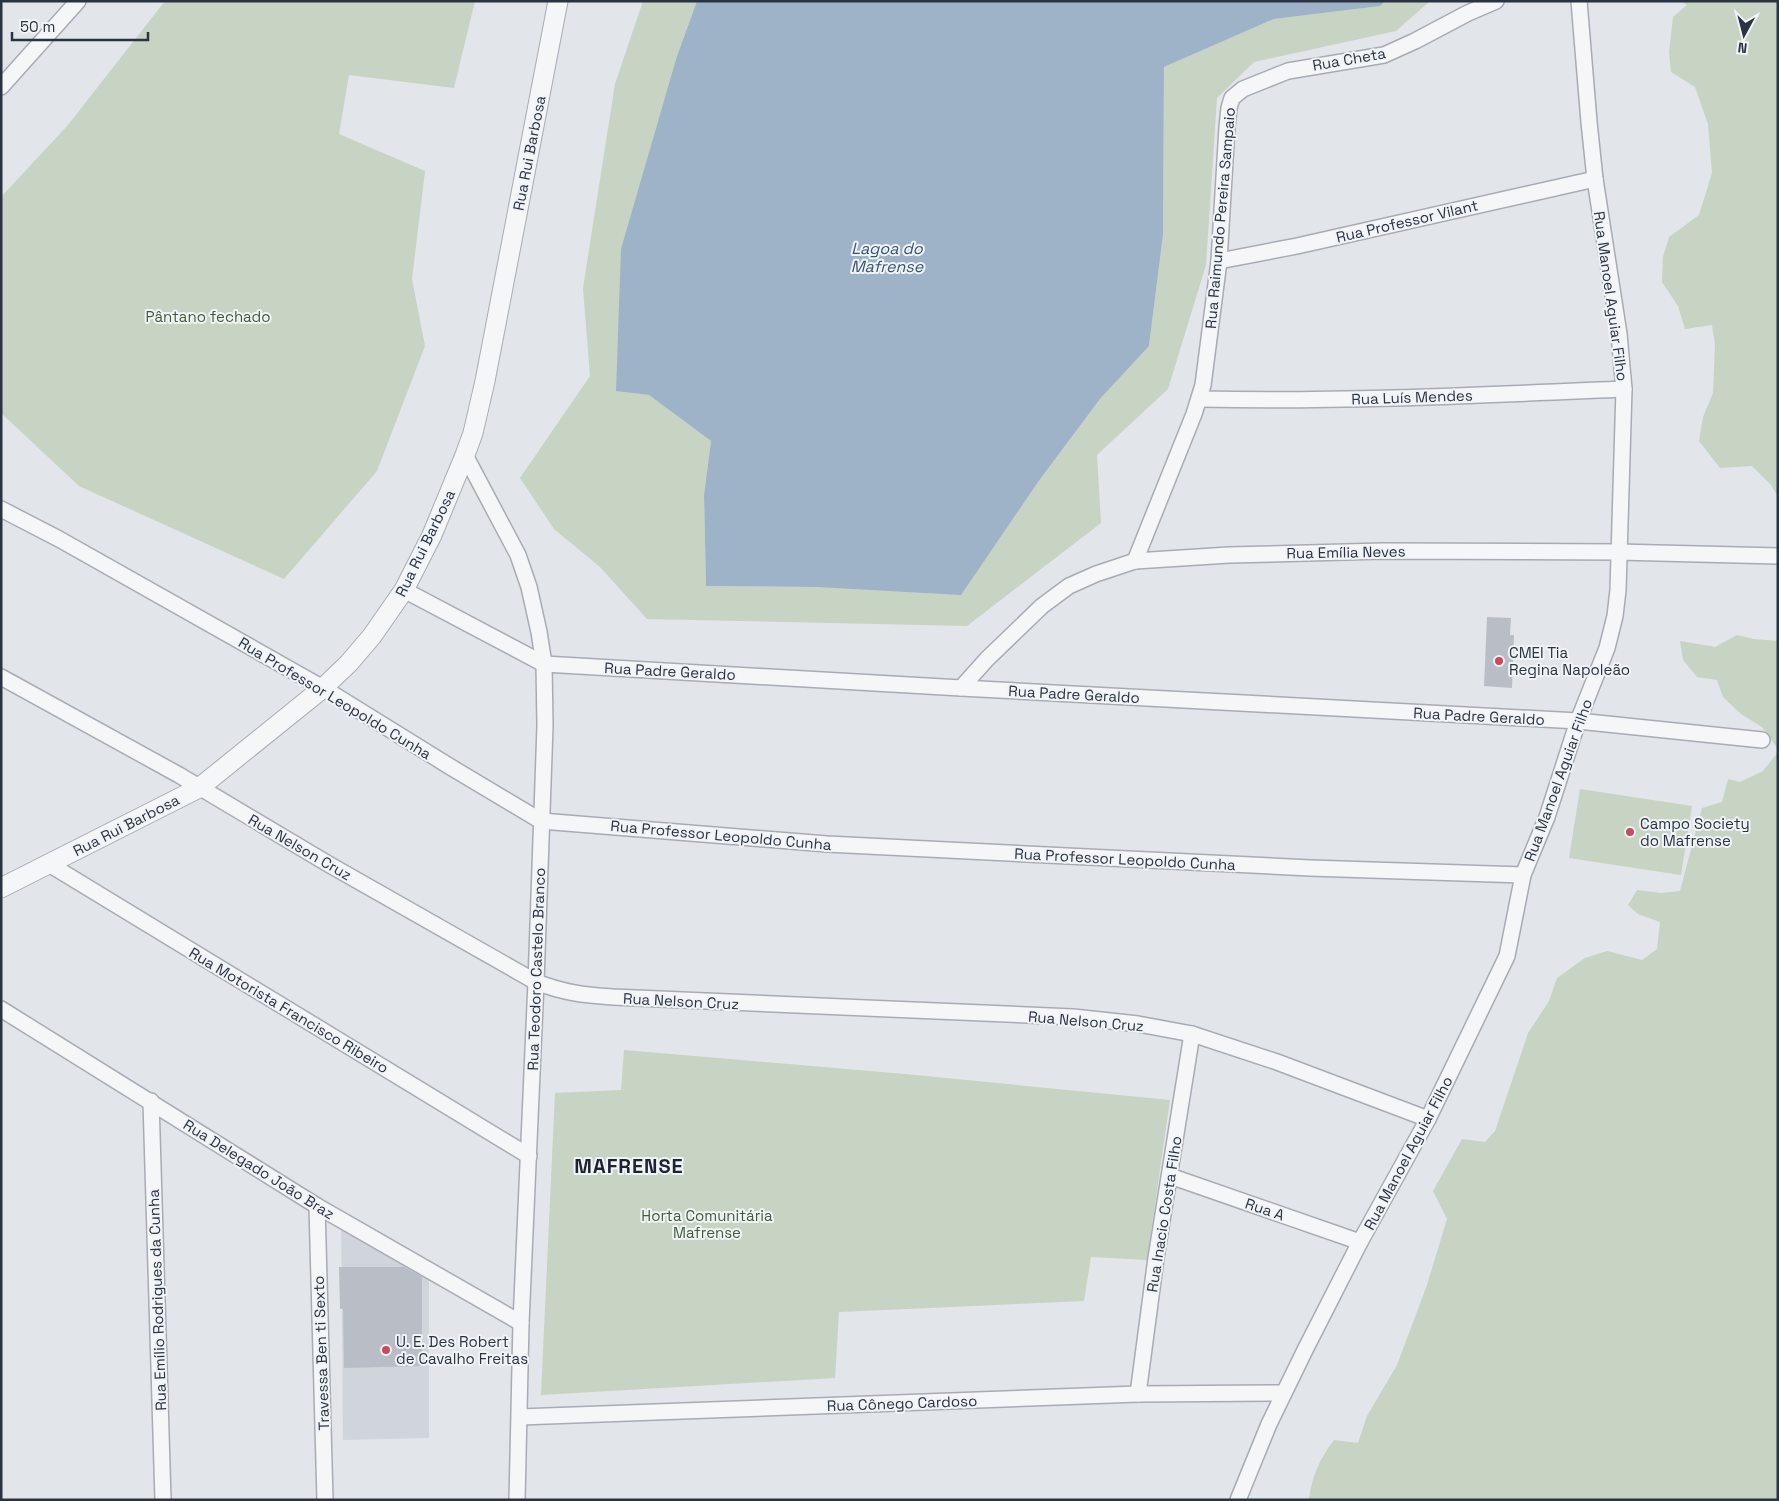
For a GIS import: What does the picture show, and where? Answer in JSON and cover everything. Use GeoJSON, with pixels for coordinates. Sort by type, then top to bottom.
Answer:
{"type":"FeatureCollection","features":[{"type":"Feature","properties":{"kind":"street"},"geometry":{"type":"LineString","coordinates":[[1,87],[78,1]]}},
{"type":"Feature","properties":{"kind":"street","name":"Rua Rui Barbosa"},"geometry":{"type":"LineString","coordinates":[[1,888],[200,788],[323,688],[349,663],[372,636],[404,590],[432,535],[465,455],[474,426],[485,381],[558,1]]}},
{"type":"Feature","properties":{"kind":"street","name":"Rua Cheta"},"geometry":{"type":"LineString","coordinates":[[1253,85],[1288,71],[1384,55],[1496,1]]}},
{"type":"Feature","properties":{"kind":"street","name":"Rua Manoel Aguiar Filho"},"geometry":{"type":"LineString","coordinates":[[1238,1500],[1269,1424],[1284,1393],[1360,1242],[1428,1119],[1508,956],[1523,875],[1547,817],[1578,721],[1598,673],[1615,616],[1618,590],[1624,389],[1619,334],[1588,122],[1579,1]]}},
{"type":"Feature","properties":{"kind":"street","name":"Rua Raimundo Pereira Sampaio"},"geometry":{"type":"LineString","coordinates":[[1135,561],[1200,399],[1220,261],[1229,108],[1235,94],[1253,85]]}},
{"type":"Feature","properties":{"kind":"street","name":"Rua Professor Vilant"},"geometry":{"type":"LineString","coordinates":[[1220,261],[1297,246],[1595,180]]}},
{"type":"Feature","properties":{"kind":"street","name":"Rua Luís Mendes"},"geometry":{"type":"LineString","coordinates":[[1200,399],[1312,399],[1527,394],[1624,389]]}},
{"type":"Feature","properties":{"kind":"street","name":"Rua Teodoro Castelo Branco"},"geometry":{"type":"LineString","coordinates":[[465,455],[518,555],[540,632],[544,664],[544,726],[536,982],[521,1323],[518,1500]]}},
{"type":"Feature","properties":{"kind":"street","name":"Rua Professor Leopoldo Cunha"},"geometry":{"type":"LineString","coordinates":[[1,509],[59,539],[323,688],[541,821],[827,844],[1310,868],[1523,875]]}},
{"type":"Feature","properties":{"kind":"street","name":"Rua Emília Neves"},"geometry":{"type":"LineString","coordinates":[[961,688],[987,659],[1042,606],[1070,586],[1096,574],[1135,561],[1229,555],[1383,550],[1618,552],[1778,556]]}},
{"type":"Feature","properties":{"kind":"street","name":"Rua Padre Geraldo"},"geometry":{"type":"LineString","coordinates":[[404,590],[544,664],[1578,721],[1762,740]]}},
{"type":"Feature","properties":{"kind":"street","name":"Rua Nelson Cruz"},"geometry":{"type":"LineString","coordinates":[[1,677],[200,788],[536,982],[559,991],[581,995],[1074,1017],[1138,1024],[1192,1034],[1277,1062],[1428,1119]]}},
{"type":"Feature","properties":{"kind":"street","name":"Rua Motorista Francisco Ribeiro"},"geometry":{"type":"LineString","coordinates":[[49,864],[529,1156]]}},
{"type":"Feature","properties":{"kind":"street","name":"Rua Delegado João Braz"},"geometry":{"type":"LineString","coordinates":[[1,1008],[317,1206],[521,1323]]}},
{"type":"Feature","properties":{"kind":"street","name":"Rua Inacio Costa Filho"},"geometry":{"type":"LineString","coordinates":[[1138,1394],[1192,1034]]}},
{"type":"Feature","properties":{"kind":"street","name":"Rua Emílio Rodrigues da Cunha"},"geometry":{"type":"LineString","coordinates":[[151,1101],[163,1500]]}},
{"type":"Feature","properties":{"kind":"street","name":"Rua A"},"geometry":{"type":"LineString","coordinates":[[1170,1176],[1360,1242]]}},
{"type":"Feature","properties":{"kind":"street","name":"Travessa Ben ti Sexto"},"geometry":{"type":"LineString","coordinates":[[317,1206],[325,1500]]}},
{"type":"Feature","properties":{"kind":"street","name":"Rua Cônego Cardoso"},"geometry":{"type":"LineString","coordinates":[[520,1418],[1138,1394],[1284,1393]]}},
{"type":"Feature","properties":{"kind":"shaded area","name":"U. E. Des Robert de Cavalho Freitas"},"geometry":{"type":"Polygon","coordinates":[[[341,1210],[429,1261],[429,1438],[343,1440],[341,1210]]]}},
{"type":"Feature","properties":{"kind":"green space","name":"Pântano fechado"},"geometry":{"type":"Polygon","coordinates":[[[165,1],[475,1],[454,88],[349,75],[339,134],[425,171],[412,279],[425,346],[377,471],[284,579],[79,486],[1,413],[1,197],[68,125],[165,1]]]}},
{"type":"Feature","properties":{"kind":"green space"},"geometry":{"type":"Polygon","coordinates":[[[643,1],[697,1],[677,56],[616,390],[649,395],[711,441],[704,495],[706,586],[817,587],[1038,482],[1100,399],[1149,346],[1163,235],[1164,67],[1274,19],[1379,6],[1385,1],[1430,1],[1396,31],[1254,62],[1217,98],[1206,265],[1168,389],[1097,455],[1101,523],[967,626],[647,619],[600,567],[554,529],[520,478],[590,376],[583,288],[615,84],[643,1]]]}},
{"type":"Feature","properties":{"kind":"green space"},"geometry":{"type":"Polygon","coordinates":[[[1681,1],[1778,1],[1778,497],[1771,485],[1752,466],[1720,468],[1699,441],[1703,417],[1713,393],[1715,345],[1712,325],[1685,329],[1678,306],[1662,282],[1663,257],[1669,237],[1699,215],[1712,173],[1708,124],[1695,87],[1671,72],[1669,52],[1673,17],[1687,5],[1681,1]]]}},
{"type":"Feature","properties":{"kind":"green space"},"geometry":{"type":"Polygon","coordinates":[[[1737,635],[1753,639],[1778,641],[1778,749],[1762,727],[1741,714],[1723,697],[1717,680],[1697,677],[1683,660],[1680,641],[1715,647],[1737,635]]]}},
{"type":"Feature","properties":{"kind":"green space"},"geometry":{"type":"Polygon","coordinates":[[[1778,752],[1778,1500],[1309,1500],[1314,1476],[1320,1461],[1329,1447],[1334,1440],[1358,1443],[1367,1416],[1397,1365],[1427,1285],[1447,1219],[1433,1191],[1462,1139],[1485,1142],[1495,1131],[1528,1033],[1549,1001],[1557,978],[1585,958],[1607,951],[1642,960],[1657,949],[1660,922],[1638,914],[1628,905],[1637,890],[1661,893],[1680,891],[1702,808],[1722,802],[1728,779],[1740,782],[1763,771],[1778,752]]]}},
{"type":"Feature","properties":{"kind":"green space","name":"Campo Society do Mafrense"},"geometry":{"type":"Polygon","coordinates":[[[1580,789],[1692,806],[1681,875],[1569,858],[1580,789]]]}},
{"type":"Feature","properties":{"kind":"green space","name":"Horta Comunitária Mafrense"},"geometry":{"type":"Polygon","coordinates":[[[624,1050],[905,1074],[1170,1100],[1147,1260],[1091,1257],[1084,1301],[839,1312],[835,1378],[541,1395],[555,1093],[621,1090],[624,1050]]]}},
{"type":"Feature","properties":{"kind":"water","name":"Lagoa do Mafrense"},"geometry":{"type":"Polygon","coordinates":[[[697,1],[1385,1],[1380,6],[1274,19],[1164,67],[1163,235],[1149,346],[1100,399],[1038,482],[961,595],[817,587],[706,586],[704,495],[711,441],[649,395],[616,391],[621,249],[677,56],[697,1]]]}},
{"type":"Feature","properties":{"kind":"building","name":"CMEI Tia Regina Napoleão"},"geometry":{"type":"Polygon","coordinates":[[[1487,617],[1511,618],[1510,635],[1514,635],[1512,688],[1484,686],[1487,617]]]}},
{"type":"Feature","properties":{"kind":"building"},"geometry":{"type":"Polygon","coordinates":[[[339,1267],[404,1267],[422,1277],[422,1366],[344,1368],[343,1309],[340,1309],[339,1267]]]}},
{"type":"Feature","properties":{"kind":"place","name":"CMEI Tia Regina Napoleão"},"geometry":{"type":"Point","coordinates":[1499,661]}},
{"type":"Feature","properties":{"kind":"place","name":"Campo Society do Mafrense"},"geometry":{"type":"Point","coordinates":[1630,832]}},
{"type":"Feature","properties":{"kind":"place","name":"U. E. Des Robert de Cavalho Freitas"},"geometry":{"type":"Point","coordinates":[386,1350]}},
{"type":"Feature","properties":{"kind":"district","name":"MAFRENSE"},"geometry":{"type":"Point","coordinates":[629,1166]}}]}
